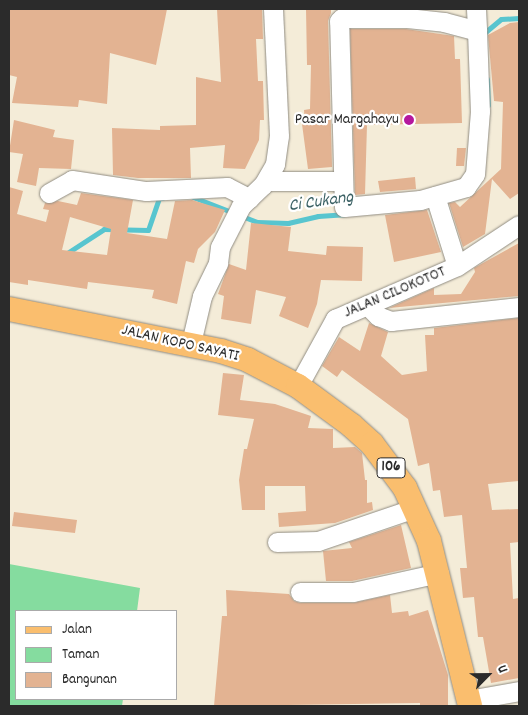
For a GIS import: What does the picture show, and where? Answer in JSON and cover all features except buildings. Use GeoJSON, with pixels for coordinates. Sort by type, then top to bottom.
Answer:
{"type":"FeatureCollection","features":[{"type":"Feature","properties":{"kind":"main road","name":"JALAN KOPO SAYATI"},"geometry":{"type":"LineString","coordinates":[[9,309],[185,342],[248,360],[298,386],[372,444],[405,488],[415,508],[439,573],[470,703]]}},
{"type":"Feature","properties":{"kind":"street"},"geometry":{"type":"LineString","coordinates":[[185,342],[193,294],[209,259],[218,251],[245,202],[266,181],[275,164],[279,136],[274,9]]}},
{"type":"Feature","properties":{"kind":"street"},"geometry":{"type":"LineString","coordinates":[[476,9],[477,31],[480,111],[474,174],[466,186],[435,197],[348,208],[342,202],[339,21],[345,17],[407,18],[444,22],[477,31]]}},
{"type":"Feature","properties":{"kind":"street"},"geometry":{"type":"LineString","coordinates":[[49,193],[77,180],[146,191],[227,187],[245,202]]}},
{"type":"Feature","properties":{"kind":"street"},"geometry":{"type":"LineString","coordinates":[[266,181],[341,181]]}},
{"type":"Feature","properties":{"kind":"street"},"geometry":{"type":"LineString","coordinates":[[435,197],[457,266]]}},
{"type":"Feature","properties":{"kind":"street","name":"JALAN CILOKOTOT"},"geometry":{"type":"LineString","coordinates":[[298,386],[331,322],[457,266],[519,225]]}},
{"type":"Feature","properties":{"kind":"street"},"geometry":{"type":"LineString","coordinates":[[367,305],[378,316],[391,321],[519,307]]}},
{"type":"Feature","properties":{"kind":"street"},"geometry":{"type":"LineString","coordinates":[[277,542],[318,541],[415,508]]}},
{"type":"Feature","properties":{"kind":"street"},"geometry":{"type":"LineString","coordinates":[[300,592],[353,592],[439,573]]}},
{"type":"Feature","properties":{"kind":"street"},"geometry":{"type":"LineString","coordinates":[[470,703],[519,691]]}},
{"type":"Feature","properties":{"kind":"green space"},"geometry":{"type":"Polygon","coordinates":[[[9,564],[140,588],[137,610],[15,610],[15,700],[123,700],[122,706],[9,706],[9,564]]]}},
{"type":"Feature","properties":{"kind":"waterway","name":"Ci Cukang"},"geometry":{"type":"LineString","coordinates":[[483,34],[501,19],[519,18]]}},
{"type":"Feature","properties":{"kind":"waterway","name":"Ci Cukang"},"geometry":{"type":"LineString","coordinates":[[487,79],[488,105]]}},
{"type":"Feature","properties":{"kind":"waterway","name":"Ci Cukang"},"geometry":{"type":"LineString","coordinates":[[193,197],[257,222],[288,223],[318,216],[344,214]]}},
{"type":"Feature","properties":{"kind":"waterway","name":"Ci Cukang"},"geometry":{"type":"LineString","coordinates":[[64,255],[104,229],[148,230],[159,198],[162,198]]}},
{"type":"Feature","properties":{"kind":"place","name":"Pasar Margahayu"},"geometry":{"type":"Point","coordinates":[409,120]}}]}
